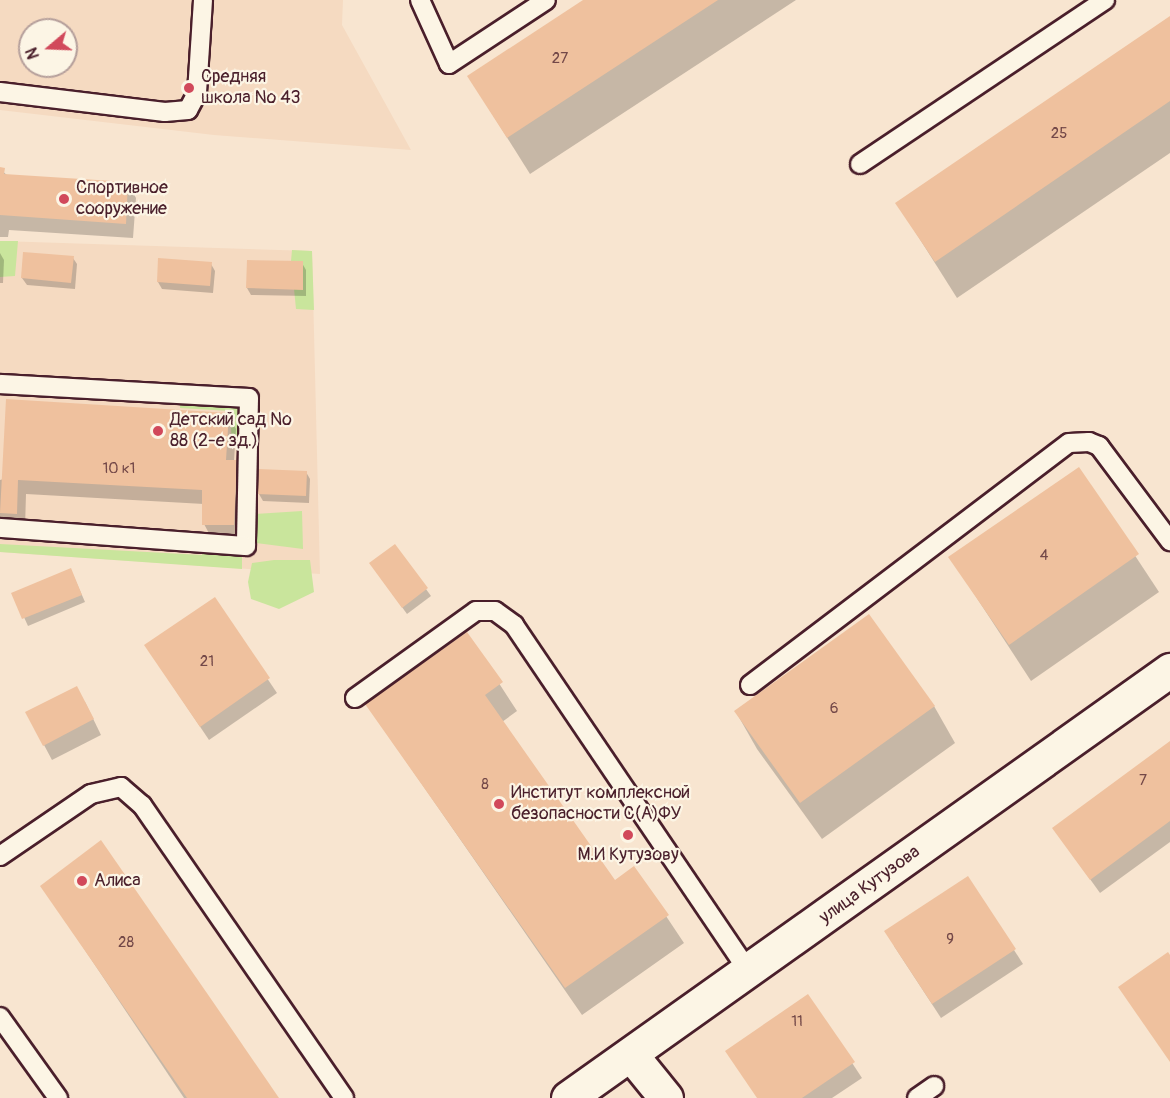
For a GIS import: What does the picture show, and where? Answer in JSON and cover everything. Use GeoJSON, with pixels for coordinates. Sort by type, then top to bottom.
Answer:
{"type":"FeatureCollection","features":[{"type":"Feature","properties":{"kind":"street","name":"улица Кутузова"},"geometry":{"type":"LineString","coordinates":[[568,1098],[632,1056],[1170,670]]}},
{"type":"Feature","properties":{"kind":"street"},"geometry":{"type":"LineString","coordinates":[[632,1056],[666,1098]]}},
{"type":"Feature","properties":{"kind":"lane"},"geometry":{"type":"LineString","coordinates":[[0,92],[165,112],[188,111],[197,93],[203,0]]}},
{"type":"Feature","properties":{"kind":"lane"},"geometry":{"type":"LineString","coordinates":[[420,0],[449,64],[546,0]]}},
{"type":"Feature","properties":{"kind":"lane"},"geometry":{"type":"LineString","coordinates":[[860,164],[1105,0]]}},
{"type":"Feature","properties":{"kind":"lane"},"geometry":{"type":"LineString","coordinates":[[0,384],[249,398],[246,546],[0,528]]}},
{"type":"Feature","properties":{"kind":"lane"},"geometry":{"type":"LineString","coordinates":[[750,685],[1069,443],[1089,442],[1099,446],[1170,541]]}},
{"type":"Feature","properties":{"kind":"lane"},"geometry":{"type":"LineString","coordinates":[[355,698],[476,611],[495,611],[514,625],[749,972]]}},
{"type":"Feature","properties":{"kind":"lane"},"geometry":{"type":"LineString","coordinates":[[0,856],[91,794],[122,787],[142,804],[344,1098]]}},
{"type":"Feature","properties":{"kind":"lane"},"geometry":{"type":"LineString","coordinates":[[0,1017],[58,1098]]}},
{"type":"Feature","properties":{"kind":"lane"},"geometry":{"type":"LineString","coordinates":[[917,1098],[934,1086]]}},
{"type":"Feature","properties":{"kind":"shaded area","name":"Средняя школа № 43"},"geometry":{"type":"Polygon","coordinates":[[[0,0],[343,0],[342,25],[411,150],[214,135],[0,110],[0,0]]]}},
{"type":"Feature","properties":{"kind":"shaded area","name":"Детский сад № 88 (2-е зд.)"},"geometry":{"type":"Polygon","coordinates":[[[0,241],[312,251],[320,574],[0,552],[0,241]]]}},
{"type":"Feature","properties":{"kind":"green space"},"geometry":{"type":"Polygon","coordinates":[[[0,241],[18,241],[15,276],[0,277],[0,241]]]}},
{"type":"Feature","properties":{"kind":"green space"},"geometry":{"type":"Polygon","coordinates":[[[292,250],[312,251],[314,310],[296,309],[294,289],[303,289],[303,262],[291,261],[292,250]]]}},
{"type":"Feature","properties":{"kind":"green space"},"geometry":{"type":"Polygon","coordinates":[[[180,400],[238,402],[241,441],[232,446],[230,411],[180,408],[180,400]]]}},
{"type":"Feature","properties":{"kind":"green space"},"geometry":{"type":"Polygon","coordinates":[[[302,511],[303,549],[256,543],[255,514],[302,511]]]}},
{"type":"Feature","properties":{"kind":"green space"},"geometry":{"type":"Polygon","coordinates":[[[0,544],[202,555],[203,549],[242,552],[242,569],[0,552],[0,544]]]}},
{"type":"Feature","properties":{"kind":"green space"},"geometry":{"type":"Polygon","coordinates":[[[274,560],[310,560],[314,592],[279,609],[251,599],[248,582],[252,563],[274,560]]]}},
{"type":"Feature","properties":{"kind":"building"},"geometry":{"type":"Polygon","coordinates":[[[583,0],[718,0],[507,138],[467,76],[583,0]]]}},
{"type":"Feature","properties":{"kind":"building"},"geometry":{"type":"Polygon","coordinates":[[[1170,16],[1170,101],[935,262],[895,203],[1170,16]]]}},
{"type":"Feature","properties":{"kind":"building","name":"Спортивное сооружение"},"geometry":{"type":"Polygon","coordinates":[[[0,167],[5,168],[4,174],[128,182],[126,224],[0,215],[0,167]]]}},
{"type":"Feature","properties":{"kind":"building"},"geometry":{"type":"Polygon","coordinates":[[[23,252],[74,256],[71,283],[21,278],[23,252]]]}},
{"type":"Feature","properties":{"kind":"building"},"geometry":{"type":"Polygon","coordinates":[[[158,258],[212,262],[210,286],[157,282],[158,258]]]}},
{"type":"Feature","properties":{"kind":"building"},"geometry":{"type":"Polygon","coordinates":[[[247,260],[303,261],[303,290],[246,288],[247,260]]]}},
{"type":"Feature","properties":{"kind":"building"},"geometry":{"type":"Polygon","coordinates":[[[6,399],[229,413],[226,460],[237,460],[234,525],[202,525],[202,490],[18,480],[17,514],[0,513],[6,399]]]}},
{"type":"Feature","properties":{"kind":"building"},"geometry":{"type":"Polygon","coordinates":[[[1079,467],[1139,554],[1009,645],[948,557],[1079,467]]]}},
{"type":"Feature","properties":{"kind":"building"},"geometry":{"type":"Polygon","coordinates":[[[258,469],[307,471],[306,496],[257,494],[258,469]]]}},
{"type":"Feature","properties":{"kind":"building"},"geometry":{"type":"Polygon","coordinates":[[[395,544],[428,588],[402,608],[369,563],[395,544]]]}},
{"type":"Feature","properties":{"kind":"building"},"geometry":{"type":"Polygon","coordinates":[[[71,568],[82,595],[22,619],[11,593],[71,568]]]}},
{"type":"Feature","properties":{"kind":"building"},"geometry":{"type":"Polygon","coordinates":[[[215,597],[270,678],[200,727],[144,645],[215,597]]]}},
{"type":"Feature","properties":{"kind":"building"},"geometry":{"type":"Polygon","coordinates":[[[869,614],[935,706],[800,803],[734,711],[869,614]]]}},
{"type":"Feature","properties":{"kind":"building"},"geometry":{"type":"Polygon","coordinates":[[[467,632],[503,682],[485,695],[615,880],[634,866],[669,915],[565,988],[365,704],[467,632]]]}},
{"type":"Feature","properties":{"kind":"building"},"geometry":{"type":"Polygon","coordinates":[[[77,686],[94,719],[43,746],[25,712],[77,686]]]}},
{"type":"Feature","properties":{"kind":"building"},"geometry":{"type":"Polygon","coordinates":[[[1170,741],[1170,821],[1090,880],[1052,828],[1170,741]]]}},
{"type":"Feature","properties":{"kind":"building"},"geometry":{"type":"Polygon","coordinates":[[[101,840],[279,1098],[187,1098],[40,886],[101,840]]]}},
{"type":"Feature","properties":{"kind":"building"},"geometry":{"type":"Polygon","coordinates":[[[968,876],[1016,949],[932,1004],[884,931],[968,876]]]}},
{"type":"Feature","properties":{"kind":"building"},"geometry":{"type":"Polygon","coordinates":[[[1168,952],[1170,955],[1170,1062],[1118,987],[1168,952]]]}},
{"type":"Feature","properties":{"kind":"building"},"geometry":{"type":"Polygon","coordinates":[[[808,994],[855,1062],[802,1098],[757,1098],[725,1051],[808,994]]]}},
{"type":"Feature","properties":{"kind":"place","name":"Средняя школа № 43"},"geometry":{"type":"Point","coordinates":[189,88]}},
{"type":"Feature","properties":{"kind":"place","name":"Спортивное сооружение"},"geometry":{"type":"Point","coordinates":[64,199]}},
{"type":"Feature","properties":{"kind":"place","name":"Детский сад № 88 (2-е зд.)"},"geometry":{"type":"Point","coordinates":[158,431]}},
{"type":"Feature","properties":{"kind":"place","name":"Институт комплексной безопасности С(А)ФУ"},"geometry":{"type":"Point","coordinates":[499,804]}},
{"type":"Feature","properties":{"kind":"place","name":"М.И Кутузову"},"geometry":{"type":"Point","coordinates":[628,835]}},
{"type":"Feature","properties":{"kind":"place","name":"Алиса"},"geometry":{"type":"Point","coordinates":[82,881]}}]}
